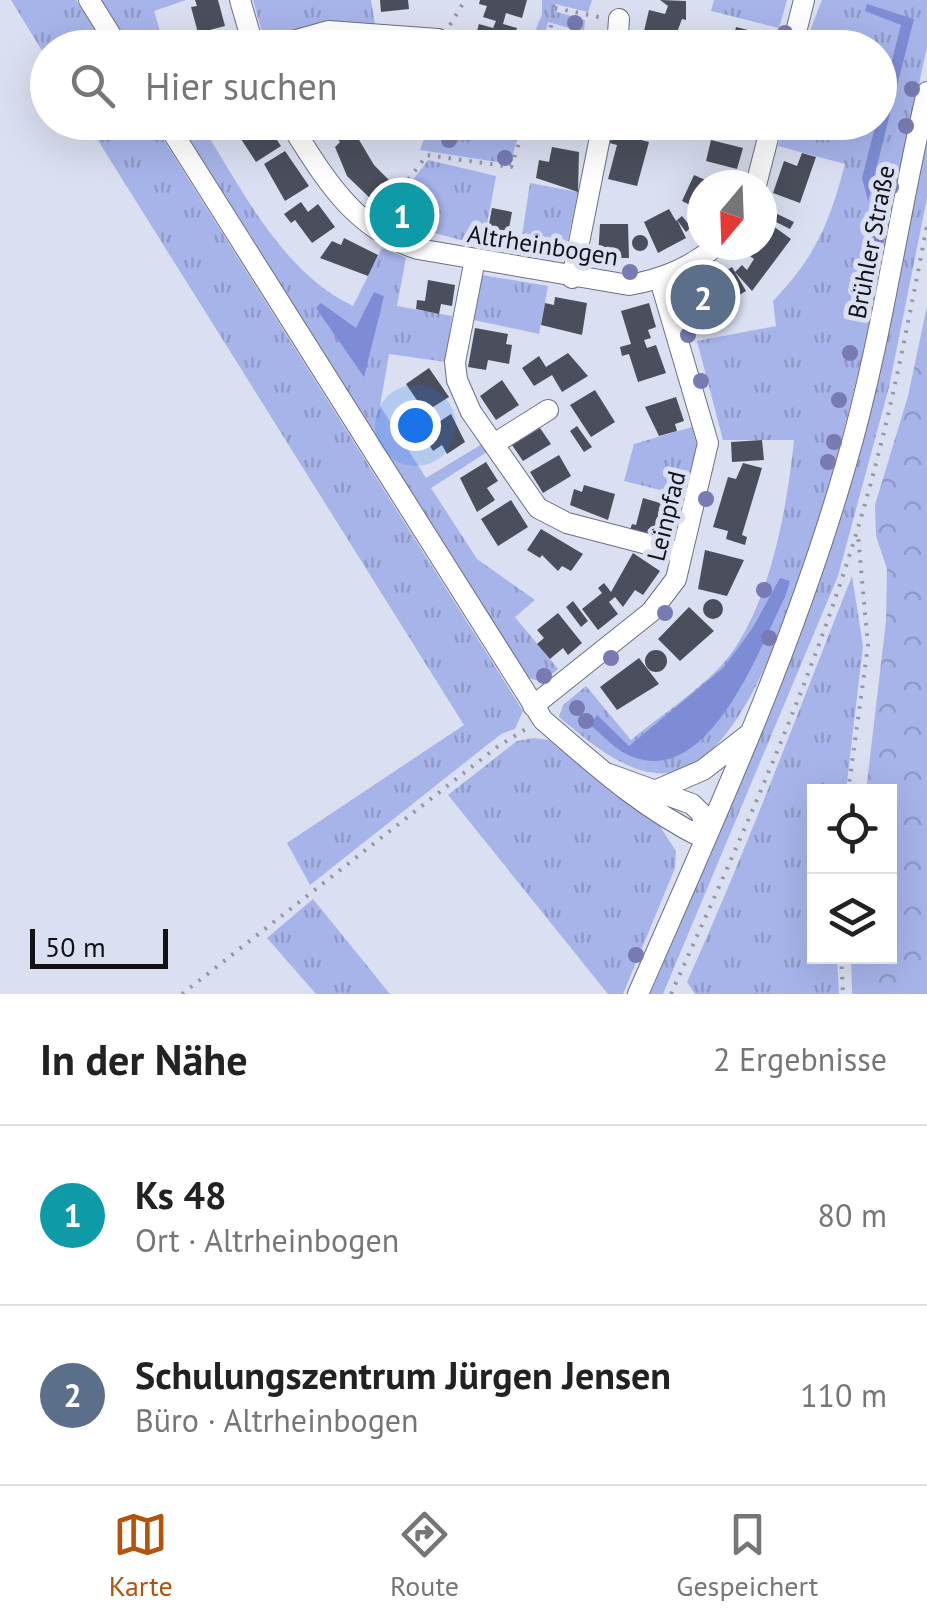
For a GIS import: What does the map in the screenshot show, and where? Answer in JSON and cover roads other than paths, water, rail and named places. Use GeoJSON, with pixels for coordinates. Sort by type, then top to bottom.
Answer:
{"type":"FeatureCollection","features":[{"type":"Feature","properties":{"kind":"street"},"geometry":{"type":"LineString","coordinates":[[89,0],[107,30]]}},
{"type":"Feature","properties":{"kind":"street"},"geometry":{"type":"LineString","coordinates":[[240,0],[249,30]]}},
{"type":"Feature","properties":{"kind":"street"},"geometry":{"type":"LineString","coordinates":[[796,30],[804,0]]}},
{"type":"Feature","properties":{"kind":"street"},"geometry":{"type":"LineString","coordinates":[[619,18],[619,30]]}},
{"type":"Feature","properties":{"kind":"street","name":"Brühler Straße"},"geometry":{"type":"LineString","coordinates":[[638,994],[749,734],[823,540],[876,344],[927,92]]}},
{"type":"Feature","properties":{"kind":"street"},"geometry":{"type":"LineString","coordinates":[[177,140],[538,713],[660,817],[705,839]]}},
{"type":"Feature","properties":{"kind":"street","name":"Altrheinbogen"},"geometry":{"type":"LineString","coordinates":[[301,140],[336,195],[371,229],[418,250],[572,278],[629,284],[660,280],[697,260]]}},
{"type":"Feature","properties":{"kind":"street"},"geometry":{"type":"LineString","coordinates":[[572,278],[599,140]]}},
{"type":"Feature","properties":{"kind":"street"},"geometry":{"type":"LineString","coordinates":[[760,170],[767,140]]}},
{"type":"Feature","properties":{"kind":"street"},"geometry":{"type":"LineString","coordinates":[[476,260],[455,362],[471,412],[538,508],[567,523],[682,553]]}},
{"type":"Feature","properties":{"kind":"street","name":"Leinpfad"},"geometry":{"type":"LineString","coordinates":[[538,713],[652,612],[676,579],[708,444],[660,280]]}},
{"type":"Feature","properties":{"kind":"street"},"geometry":{"type":"LineString","coordinates":[[494,444],[548,410]]}},
{"type":"Feature","properties":{"kind":"street"},"geometry":{"type":"LineString","coordinates":[[659,789],[703,770],[749,734]]}},
{"type":"Feature","properties":{"kind":"street"},"geometry":{"type":"LineString","coordinates":[[609,774],[692,804],[702,814],[705,839]]}},
{"type":"Feature","properties":{"kind":"place","name":"Ks 48"},"geometry":{"type":"Point","coordinates":[402,215]}},
{"type":"Feature","properties":{"kind":"place","name":"Schulungszentrum Jürgen Jensen"},"geometry":{"type":"Point","coordinates":[703,297]}}]}
